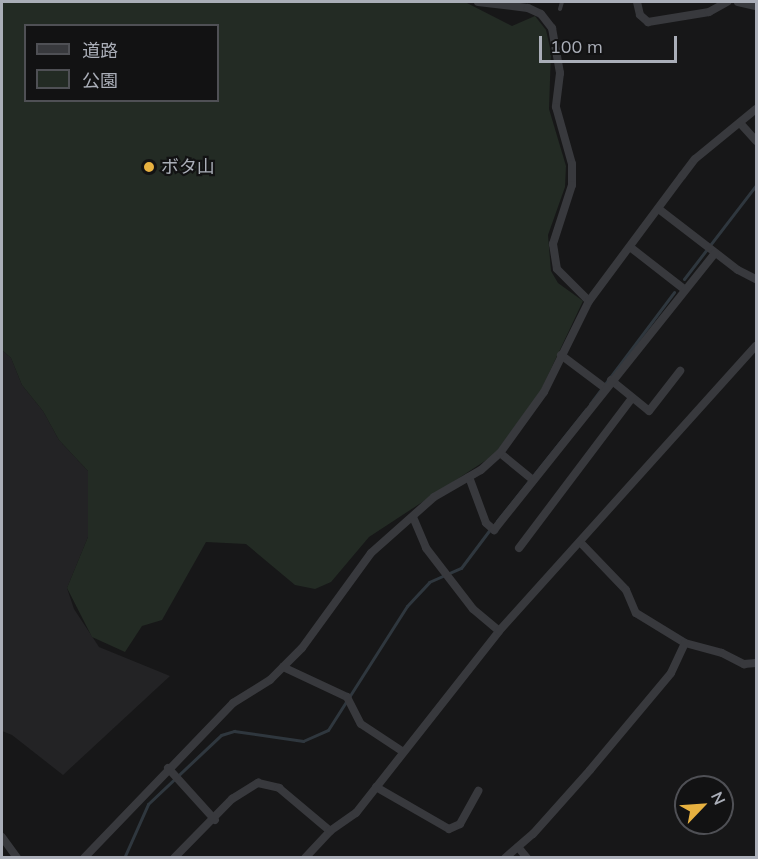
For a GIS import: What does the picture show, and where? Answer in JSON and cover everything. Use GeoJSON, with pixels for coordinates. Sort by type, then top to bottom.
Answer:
{"type":"FeatureCollection","features":[{"type":"Feature","properties":{"kind":"street"},"geometry":{"type":"LineString","coordinates":[[478,2],[528,8],[541,14],[552,28],[560,73],[556,107],[572,164],[572,185],[553,244],[557,269],[589,301]]}},
{"type":"Feature","properties":{"kind":"street"},"geometry":{"type":"LineString","coordinates":[[637,2],[640,15],[648,22],[709,12],[726,2]]}},
{"type":"Feature","properties":{"kind":"street"},"geometry":{"type":"LineString","coordinates":[[738,2],[756,6]]}},
{"type":"Feature","properties":{"kind":"street"},"geometry":{"type":"LineString","coordinates":[[84,858],[174,774],[233,703],[283,667],[302,648],[371,553],[434,497],[469,477],[500,453],[544,392],[589,301],[660,210],[695,159],[756,109]]}},
{"type":"Feature","properties":{"kind":"street"},"geometry":{"type":"LineString","coordinates":[[740,123],[756,141]]}},
{"type":"Feature","properties":{"kind":"street"},"geometry":{"type":"LineString","coordinates":[[660,210],[711,250],[756,279]]}},
{"type":"Feature","properties":{"kind":"street"},"geometry":{"type":"LineString","coordinates":[[630,247],[684,289]]}},
{"type":"Feature","properties":{"kind":"street"},"geometry":{"type":"LineString","coordinates":[[469,477],[491,528],[684,289],[711,250]]}},
{"type":"Feature","properties":{"kind":"street"},"geometry":{"type":"LineString","coordinates":[[305,858],[330,831],[356,813],[402,751],[499,631],[756,346]]}},
{"type":"Feature","properties":{"kind":"street"},"geometry":{"type":"LineString","coordinates":[[561,355],[603,387]]}},
{"type":"Feature","properties":{"kind":"street"},"geometry":{"type":"LineString","coordinates":[[611,380],[649,411],[680,371]]}},
{"type":"Feature","properties":{"kind":"street"},"geometry":{"type":"LineString","coordinates":[[519,548],[632,398]]}},
{"type":"Feature","properties":{"kind":"street"},"geometry":{"type":"LineString","coordinates":[[500,453],[530,478]]}},
{"type":"Feature","properties":{"kind":"street"},"geometry":{"type":"LineString","coordinates":[[413,517],[426,548],[473,609],[499,631]]}},
{"type":"Feature","properties":{"kind":"street"},"geometry":{"type":"LineString","coordinates":[[580,542],[627,590],[636,613],[685,643],[722,653],[744,664],[756,663]]}},
{"type":"Feature","properties":{"kind":"street"},"geometry":{"type":"LineString","coordinates":[[505,858],[518,847],[671,673],[685,643]]}},
{"type":"Feature","properties":{"kind":"street"},"geometry":{"type":"LineString","coordinates":[[283,667],[349,701],[361,724],[402,751]]}},
{"type":"Feature","properties":{"kind":"street"},"geometry":{"type":"LineString","coordinates":[[174,774],[215,820]]}},
{"type":"Feature","properties":{"kind":"street"},"geometry":{"type":"LineString","coordinates":[[174,858],[247,788],[268,783],[330,831]]}},
{"type":"Feature","properties":{"kind":"street"},"geometry":{"type":"LineString","coordinates":[[376,787],[449,829],[460,824],[478,791]]}},
{"type":"Feature","properties":{"kind":"street"},"geometry":{"type":"LineString","coordinates":[[2,837],[17,858]]}},
{"type":"Feature","properties":{"kind":"street"},"geometry":{"type":"LineString","coordinates":[[518,847],[527,858]]}},
{"type":"Feature","properties":{"kind":"lane"},"geometry":{"type":"LineString","coordinates":[[560,9],[562,2]]}},
{"type":"Feature","properties":{"kind":"shaded area"},"geometry":{"type":"Polygon","coordinates":[[[2,350],[11,358],[22,385],[43,411],[59,440],[88,471],[88,537],[67,588],[74,609],[99,647],[170,676],[63,775],[12,735],[2,731],[2,350]]]}},
{"type":"Feature","properties":{"kind":"green space"},"geometry":{"type":"Polygon","coordinates":[[[2,2],[465,2],[512,26],[535,16],[546,30],[551,52],[549,109],[566,166],[565,187],[548,235],[551,271],[558,283],[583,301],[540,392],[494,455],[369,537],[331,582],[315,589],[295,585],[246,544],[206,542],[162,620],[142,626],[125,652],[92,637],[67,588],[88,537],[88,471],[59,440],[43,411],[22,385],[11,358],[2,350],[2,2]]]}},
{"type":"Feature","properties":{"kind":"waterway"},"geometry":{"type":"LineString","coordinates":[[684,279],[756,185]]}},
{"type":"Feature","properties":{"kind":"waterway"},"geometry":{"type":"LineString","coordinates":[[590,404],[674,292]]}},
{"type":"Feature","properties":{"kind":"waterway"},"geometry":{"type":"LineString","coordinates":[[497,521],[586,409]]}},
{"type":"Feature","properties":{"kind":"waterway"},"geometry":{"type":"LineString","coordinates":[[124,858],[148,804],[221,735],[234,731],[303,741],[328,730],[407,606],[429,582],[461,568],[491,528]]}},
{"type":"Feature","properties":{"kind":"place","name":"ボタ山"},"geometry":{"type":"Point","coordinates":[149,167]}}]}
